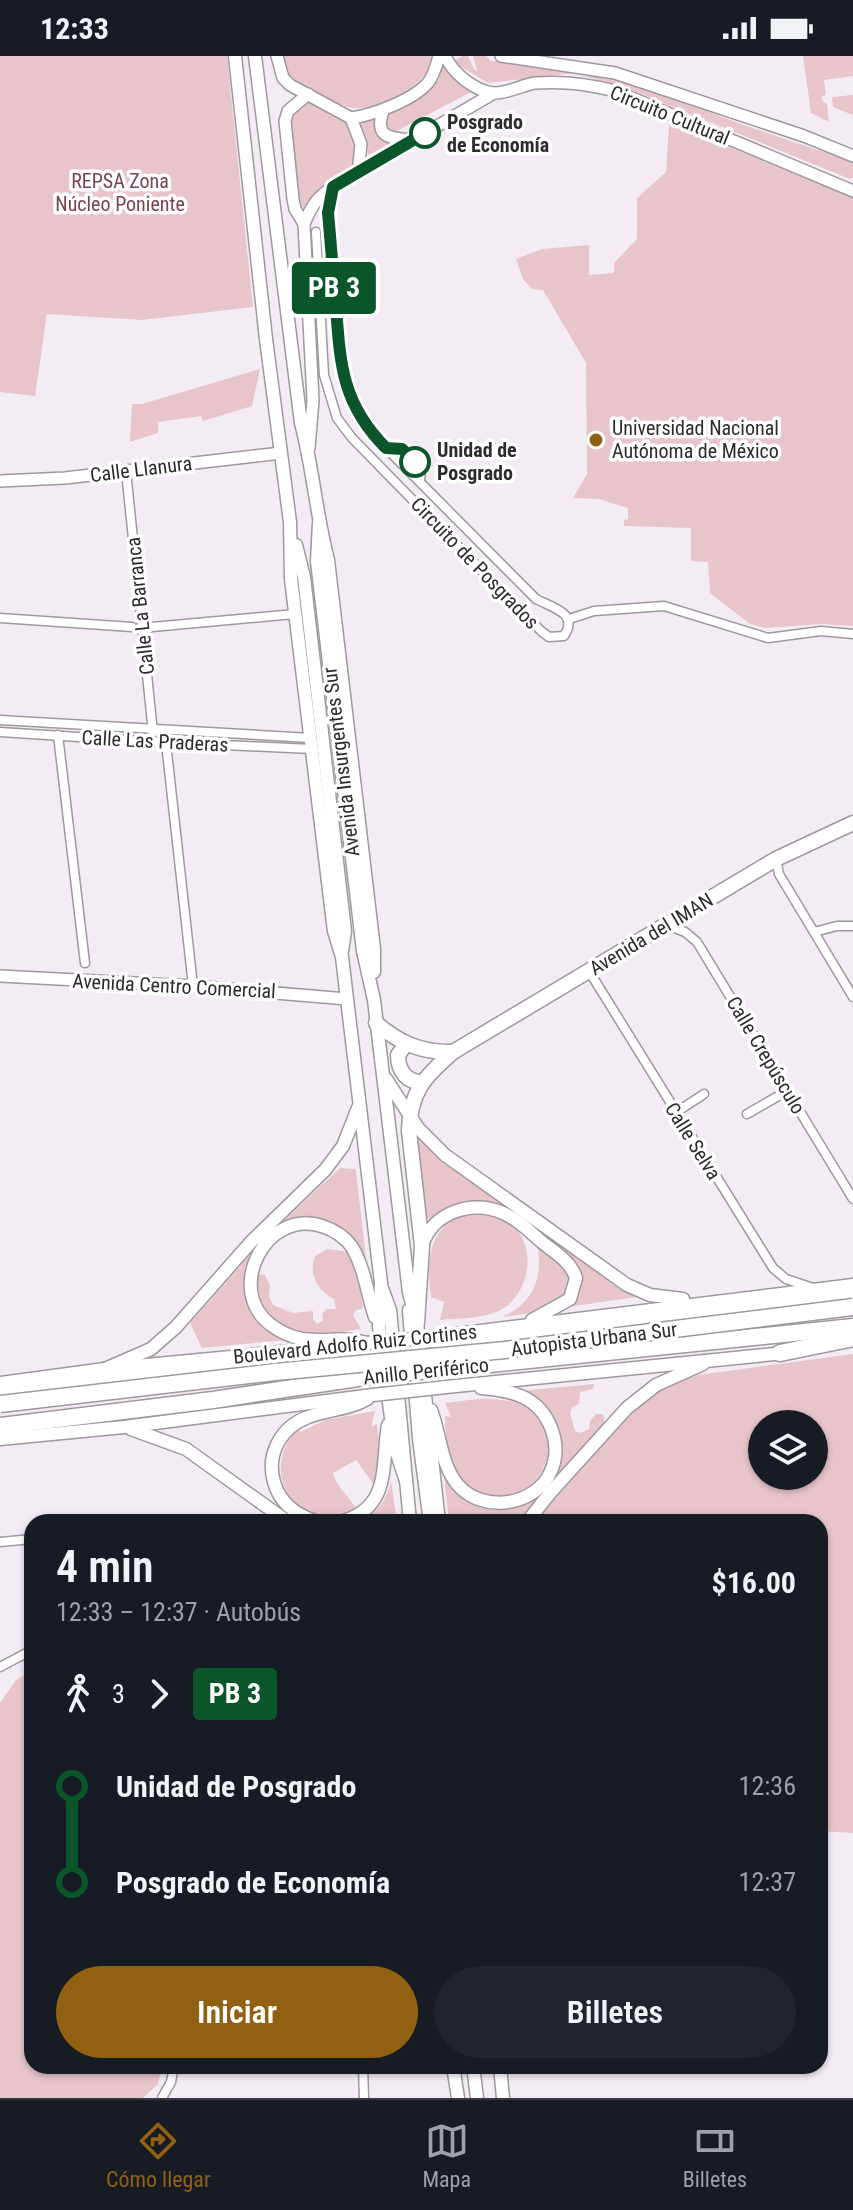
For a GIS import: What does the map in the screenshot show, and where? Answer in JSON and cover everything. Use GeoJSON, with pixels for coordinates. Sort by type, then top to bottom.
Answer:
{"type":"FeatureCollection","features":[{"type":"Feature","properties":{"kind":"highway","name":"Anillo Periférico"},"geometry":{"type":"LineString","coordinates":[[0,1394],[236,1367],[367,1346],[853,1297]]}},
{"type":"Feature","properties":{"kind":"highway","name":"Autopista Urbana Sur"},"geometry":{"type":"LineString","coordinates":[[0,1404],[275,1372],[505,1350],[853,1307]]}},
{"type":"Feature","properties":{"kind":"highway","name":"Autopista Urbana Sur"},"geometry":{"type":"LineString","coordinates":[[0,1412],[853,1317]]}},
{"type":"Feature","properties":{"kind":"highway","name":"Anillo Periférico"},"geometry":{"type":"LineString","coordinates":[[0,1429],[371,1376],[853,1327]]}},
{"type":"Feature","properties":{"kind":"highway"},"geometry":{"type":"LineString","coordinates":[[780,1353],[853,1338]]}},
{"type":"Feature","properties":{"kind":"highway"},"geometry":{"type":"LineString","coordinates":[[82,1374],[236,1367]]}},
{"type":"Feature","properties":{"kind":"main road","name":"Avenida Insurgentes Sur"},"geometry":{"type":"LineString","coordinates":[[235,56],[290,522],[291,579],[310,743],[334,931],[342,957],[381,1283],[379,1327],[398,1460],[406,1481]]}},
{"type":"Feature","properties":{"kind":"main road","name":"Avenida Insurgentes Sur"},"geometry":{"type":"LineString","coordinates":[[255,56],[299,408],[328,560],[374,949],[376,1023],[409,1292],[417,1323],[438,1514]]}},
{"type":"Feature","properties":{"kind":"main road","name":"Avenida Insurgentes Sur"},"geometry":{"type":"LineString","coordinates":[[290,522],[304,577],[345,931],[342,957]]}},
{"type":"Feature","properties":{"kind":"main road","name":"Avenida del IMAN"},"geometry":{"type":"LineString","coordinates":[[417,1323],[422,1246],[409,1115],[412,1101],[423,1082],[453,1052],[770,862],[853,823]]}},
{"type":"Feature","properties":{"kind":"main road"},"geometry":{"type":"LineString","coordinates":[[376,1023],[406,1044],[431,1053],[453,1052]]}},
{"type":"Feature","properties":{"kind":"main road"},"geometry":{"type":"LineString","coordinates":[[406,1044],[398,1055],[401,1071],[410,1080],[423,1082]]}},
{"type":"Feature","properties":{"kind":"main road"},"geometry":{"type":"LineString","coordinates":[[383,1074],[409,1115],[445,1155],[627,1285],[650,1295],[702,1302]]}},
{"type":"Feature","properties":{"kind":"main road"},"geometry":{"type":"LineString","coordinates":[[105,1369],[151,1349],[176,1327],[245,1249],[325,1170],[343,1146],[359,1105]]}},
{"type":"Feature","properties":{"kind":"main road"},"geometry":{"type":"LineString","coordinates":[[422,1246],[427,1234],[444,1217],[464,1208],[484,1208],[502,1212],[514,1219],[567,1262],[576,1278],[570,1299],[548,1313],[513,1327]]}},
{"type":"Feature","properties":{"kind":"main road"},"geometry":{"type":"LineString","coordinates":[[367,1346],[350,1340],[303,1339],[286,1334],[267,1321],[255,1301],[252,1288],[253,1265],[260,1248],[274,1234],[291,1226],[311,1224],[338,1234],[352,1248],[361,1267],[379,1327]]}},
{"type":"Feature","properties":{"kind":"main road","name":"Avenida Insurgentes Sur"},"geometry":{"type":"LineString","coordinates":[[381,1283],[390,1310],[409,1514]]}},
{"type":"Feature","properties":{"kind":"main road","name":"Boulevard Adolfo Ruiz Cortines"},"geometry":{"type":"LineString","coordinates":[[435,1341],[513,1327],[853,1285]]}},
{"type":"Feature","properties":{"kind":"main road","name":"Avenida Insurgentes Sur"},"geometry":{"type":"LineString","coordinates":[[409,1292],[408,1323],[429,1514]]}},
{"type":"Feature","properties":{"kind":"main road","name":"Boulevard Adolfo Ruiz Cortines"},"geometry":{"type":"LineString","coordinates":[[0,1383],[105,1369],[367,1346]]}},
{"type":"Feature","properties":{"kind":"main road"},"geometry":{"type":"LineString","coordinates":[[0,1439],[124,1427],[446,1387],[853,1346]]}},
{"type":"Feature","properties":{"kind":"main road"},"geometry":{"type":"LineString","coordinates":[[534,1514],[627,1408],[656,1385],[714,1359]]}},
{"type":"Feature","properties":{"kind":"main road"},"geometry":{"type":"LineString","coordinates":[[426,1399],[439,1430],[448,1469],[464,1491],[478,1499],[502,1503],[516,1501],[533,1492],[548,1476],[554,1463],[555,1442],[548,1420],[538,1407],[521,1396],[462,1386]]}},
{"type":"Feature","properties":{"kind":"main road"},"geometry":{"type":"LineString","coordinates":[[301,1514],[294,1511],[277,1491],[272,1466],[276,1446],[290,1427],[302,1419],[354,1407],[373,1395]]}},
{"type":"Feature","properties":{"kind":"main road"},"geometry":{"type":"LineString","coordinates":[[359,1514],[378,1494],[383,1477],[390,1414]]}},
{"type":"Feature","properties":{"kind":"main road"},"geometry":{"type":"LineString","coordinates":[[124,1427],[186,1449],[277,1514]]}},
{"type":"Feature","properties":{"kind":"main road"},"geometry":{"type":"LineString","coordinates":[[454,2074],[458,2098]]}},
{"type":"Feature","properties":{"kind":"main road"},"geometry":{"type":"LineString","coordinates":[[474,2074],[477,2098]]}},
{"type":"Feature","properties":{"kind":"main road"},"geometry":{"type":"LineString","coordinates":[[501,2074],[503,2098]]}},
{"type":"Feature","properties":{"kind":"street"},"geometry":{"type":"LineString","coordinates":[[277,56],[283,78],[351,118],[361,144],[358,174]]}},
{"type":"Feature","properties":{"kind":"street"},"geometry":{"type":"LineString","coordinates":[[351,118],[383,111],[428,82],[439,56]]}},
{"type":"Feature","properties":{"kind":"street"},"geometry":{"type":"LineString","coordinates":[[445,56],[462,78],[494,93]]}},
{"type":"Feature","properties":{"kind":"street","name":"Circuito Cultural"},"geometry":{"type":"LineString","coordinates":[[501,56],[615,73],[804,136],[853,156]]}},
{"type":"Feature","properties":{"kind":"street","name":"Circuito Cultural"},"geometry":{"type":"LineString","coordinates":[[333,187],[494,93],[533,84],[557,83],[592,85],[615,91],[839,185],[853,188]]}},
{"type":"Feature","properties":{"kind":"street"},"geometry":{"type":"LineString","coordinates":[[308,94],[288,111],[285,121],[293,199],[304,224],[330,238]]}},
{"type":"Feature","properties":{"kind":"street"},"geometry":{"type":"LineString","coordinates":[[383,111],[379,123],[383,133],[391,139],[412,140]]}},
{"type":"Feature","properties":{"kind":"street"},"geometry":{"type":"LineString","coordinates":[[309,451],[313,400],[304,224],[320,195],[333,187]]}},
{"type":"Feature","properties":{"kind":"street","name":"Circuito de Posgrados"},"geometry":{"type":"LineString","coordinates":[[316,232],[324,375],[337,418],[549,637],[564,636],[569,619],[564,612],[536,599],[378,440],[354,406],[341,370],[328,213],[333,187]]}},
{"type":"Feature","properties":{"kind":"street"},"geometry":{"type":"LineString","coordinates":[[362,447],[373,450],[378,440]]}},
{"type":"Feature","properties":{"kind":"street"},"geometry":{"type":"LineString","coordinates":[[386,448],[402,449],[421,469],[420,481]]}},
{"type":"Feature","properties":{"kind":"street","name":"Calle Llanura"},"geometry":{"type":"LineString","coordinates":[[0,481],[53,479],[281,453]]}},
{"type":"Feature","properties":{"kind":"street"},"geometry":{"type":"LineString","coordinates":[[388,474],[389,464],[398,460]]}},
{"type":"Feature","properties":{"kind":"street","name":"Calle La Barranca"},"geometry":{"type":"LineString","coordinates":[[126,471],[136,627],[155,742]]}},
{"type":"Feature","properties":{"kind":"street"},"geometry":{"type":"LineString","coordinates":[[486,574],[497,572],[499,561]]}},
{"type":"Feature","properties":{"kind":"street"},"geometry":{"type":"LineString","coordinates":[[506,594],[508,584],[518,581]]}},
{"type":"Feature","properties":{"kind":"street"},"geometry":{"type":"LineString","coordinates":[[569,619],[594,611],[664,606],[768,638],[821,631],[853,634]]}},
{"type":"Feature","properties":{"kind":"street"},"geometry":{"type":"LineString","coordinates":[[0,618],[136,627],[295,614]]}},
{"type":"Feature","properties":{"kind":"street","name":"Calle Las Praderas"},"geometry":{"type":"LineString","coordinates":[[0,720],[310,743]]}},
{"type":"Feature","properties":{"kind":"street","name":"Calle Las Praderas"},"geometry":{"type":"LineString","coordinates":[[0,732],[166,743],[310,743]]}},
{"type":"Feature","properties":{"kind":"street"},"geometry":{"type":"LineString","coordinates":[[58,735],[85,963]]}},
{"type":"Feature","properties":{"kind":"street"},"geometry":{"type":"LineString","coordinates":[[166,743],[193,986]]}},
{"type":"Feature","properties":{"kind":"street"},"geometry":{"type":"LineString","coordinates":[[770,862],[853,997]]}},
{"type":"Feature","properties":{"kind":"street","name":"Calle Crepúsculo"},"geometry":{"type":"LineString","coordinates":[[667,925],[685,932],[697,942],[853,1199]]}},
{"type":"Feature","properties":{"kind":"street"},"geometry":{"type":"LineString","coordinates":[[814,932],[837,926],[853,926]]}},
{"type":"Feature","properties":{"kind":"street","name":"Calle Selva"},"geometry":{"type":"LineString","coordinates":[[589,971],[773,1268],[792,1282],[816,1289]]}},
{"type":"Feature","properties":{"kind":"street","name":"Avenida Centro Comercial"},"geometry":{"type":"LineString","coordinates":[[0,976],[193,986],[347,999]]}},
{"type":"Feature","properties":{"kind":"street"},"geometry":{"type":"LineString","coordinates":[[747,1114],[787,1091]]}},
{"type":"Feature","properties":{"kind":"street"},"geometry":{"type":"LineString","coordinates":[[675,1113],[704,1094]]}},
{"type":"Feature","properties":{"kind":"street"},"geometry":{"type":"LineString","coordinates":[[0,1542],[24,1540]]}},
{"type":"Feature","properties":{"kind":"street"},"geometry":{"type":"LineString","coordinates":[[0,1667],[24,1654]]}},
{"type":"Feature","properties":{"kind":"street"},"geometry":{"type":"LineString","coordinates":[[162,2098],[172,2074]]}},
{"type":"Feature","properties":{"kind":"street"},"geometry":{"type":"LineString","coordinates":[[363,2074],[364,2098]]}},
{"type":"Feature","properties":{"kind":"green space","name":"REPSA Zona Núcleo Poniente"},"geometry":{"type":"Polygon","coordinates":[[[0,56],[227,56],[253,307],[142,320],[47,314],[35,396],[0,392],[0,56]]]}},
{"type":"Feature","properties":{"kind":"green space"},"geometry":{"type":"Polygon","coordinates":[[[279,56],[432,56],[423,77],[413,87],[386,102],[359,108],[334,102],[287,75],[279,56]]]}},
{"type":"Feature","properties":{"kind":"green space"},"geometry":{"type":"Polygon","coordinates":[[[468,56],[475,71],[473,56],[486,56],[491,61],[586,70],[634,82],[735,122],[853,162],[853,177],[850,179],[629,89],[574,73],[488,83],[455,63],[468,56]]]}},
{"type":"Feature","properties":{"kind":"green space"},"geometry":{"type":"Polygon","coordinates":[[[803,56],[853,56],[853,76],[824,80],[826,95],[822,96],[827,104],[829,122],[811,113],[803,56]]]}},
{"type":"Feature","properties":{"kind":"green space"},"geometry":{"type":"Polygon","coordinates":[[[442,62],[471,92],[393,133],[384,128],[384,117],[439,80],[442,62]]]}},
{"type":"Feature","properties":{"kind":"green space"},"geometry":{"type":"Polygon","coordinates":[[[853,95],[853,115],[833,107],[832,97],[853,95]]]}},
{"type":"Feature","properties":{"kind":"green space"},"geometry":{"type":"Polygon","coordinates":[[[310,100],[347,118],[357,151],[350,170],[328,183],[304,208],[299,204],[288,124],[301,103],[310,100]]]}},
{"type":"Feature","properties":{"kind":"green space"},"geometry":{"type":"Polygon","coordinates":[[[377,118],[379,137],[393,143],[368,155],[368,142],[360,123],[377,118]]]}},
{"type":"Feature","properties":{"kind":"green space"},"geometry":{"type":"Polygon","coordinates":[[[669,123],[853,197],[853,626],[821,624],[765,628],[750,624],[710,593],[708,562],[691,561],[691,528],[624,526],[628,508],[599,499],[573,498],[587,474],[586,363],[543,290],[532,289],[523,279],[516,259],[542,249],[589,245],[589,275],[614,273],[614,263],[637,239],[637,198],[666,172],[669,123]]]}},
{"type":"Feature","properties":{"kind":"green space"},"geometry":{"type":"Polygon","coordinates":[[[260,369],[252,406],[203,421],[201,416],[158,422],[158,433],[130,442],[132,404],[142,404],[260,369]]]}},
{"type":"Feature","properties":{"kind":"green space"},"geometry":{"type":"Polygon","coordinates":[[[417,1132],[605,1277],[643,1296],[568,1307],[578,1292],[579,1273],[486,1203],[462,1202],[444,1210],[435,1219],[425,1218],[417,1132]]]}},
{"type":"Feature","properties":{"kind":"green space"},"geometry":{"type":"Polygon","coordinates":[[[340,1168],[356,1171],[366,1259],[330,1224],[270,1234],[340,1168]]]}},
{"type":"Feature","properties":{"kind":"green space"},"geometry":{"type":"Polygon","coordinates":[[[483,1212],[509,1223],[523,1239],[528,1263],[522,1287],[507,1306],[496,1312],[440,1320],[444,1302],[431,1297],[429,1281],[435,1240],[452,1220],[483,1212]]]}},
{"type":"Feature","properties":{"kind":"green space"},"geometry":{"type":"Polygon","coordinates":[[[537,1244],[566,1270],[566,1295],[537,1312],[502,1317],[522,1305],[534,1288],[539,1268],[537,1244]]]}},
{"type":"Feature","properties":{"kind":"green space"},"geometry":{"type":"Polygon","coordinates":[[[257,1247],[250,1262],[261,1322],[271,1333],[286,1340],[202,1348],[190,1323],[257,1247]]]}},
{"type":"Feature","properties":{"kind":"green space"},"geometry":{"type":"Polygon","coordinates":[[[327,1249],[350,1252],[358,1272],[363,1309],[356,1310],[353,1315],[361,1329],[308,1332],[277,1321],[266,1311],[259,1295],[258,1274],[265,1275],[273,1305],[293,1313],[313,1311],[317,1324],[323,1321],[322,1314],[327,1309],[336,1309],[334,1299],[323,1291],[313,1275],[315,1256],[327,1249]]]}},
{"type":"Feature","properties":{"kind":"green space"},"geometry":{"type":"Polygon","coordinates":[[[853,1354],[853,1833],[828,1831],[828,1514],[541,1514],[640,1404],[661,1388],[698,1375],[853,1354]]]}},
{"type":"Feature","properties":{"kind":"green space"},"geometry":{"type":"Polygon","coordinates":[[[594,1384],[593,1389],[580,1392],[579,1404],[572,1407],[570,1413],[575,1431],[580,1433],[589,1429],[590,1421],[596,1414],[603,1414],[605,1424],[527,1514],[448,1514],[443,1466],[465,1498],[482,1508],[514,1507],[542,1493],[559,1434],[549,1412],[520,1391],[594,1384]]]}},
{"type":"Feature","properties":{"kind":"green space"},"geometry":{"type":"Polygon","coordinates":[[[477,1399],[520,1404],[540,1417],[549,1435],[548,1455],[540,1474],[526,1489],[508,1498],[487,1497],[459,1478],[450,1465],[445,1416],[451,1417],[445,1403],[477,1399]]]}},
{"type":"Feature","properties":{"kind":"green space"},"geometry":{"type":"Polygon","coordinates":[[[375,1411],[371,1427],[377,1424],[380,1453],[377,1489],[356,1460],[333,1473],[357,1510],[348,1514],[307,1513],[293,1502],[284,1487],[281,1469],[285,1449],[297,1429],[301,1432],[325,1420],[375,1411]]]}},
{"type":"Feature","properties":{"kind":"green space"},"geometry":{"type":"Polygon","coordinates":[[[391,1481],[396,1514],[372,1514],[381,1505],[391,1481]]]}},
{"type":"Feature","properties":{"kind":"green space"},"geometry":{"type":"Polygon","coordinates":[[[24,1676],[24,2074],[160,2074],[158,2084],[143,2098],[0,2098],[0,1703],[16,1680],[24,1676]]]}},
{"type":"Feature","properties":{"kind":"bus line"},"geometry":{"type":"LineString","coordinates":[[415,462],[402,449],[386,448],[367,428],[354,406],[341,370],[328,213],[333,187],[425,133]]}},
{"type":"Feature","properties":{"kind":"place","name":"Posgrado de Economía"},"geometry":{"type":"Point","coordinates":[425,133]}},
{"type":"Feature","properties":{"kind":"place","name":"Universidad Nacional Autónoma de México"},"geometry":{"type":"Point","coordinates":[596,440]}},
{"type":"Feature","properties":{"kind":"place","name":"Unidad de Posgrado"},"geometry":{"type":"Point","coordinates":[415,462]}}]}
